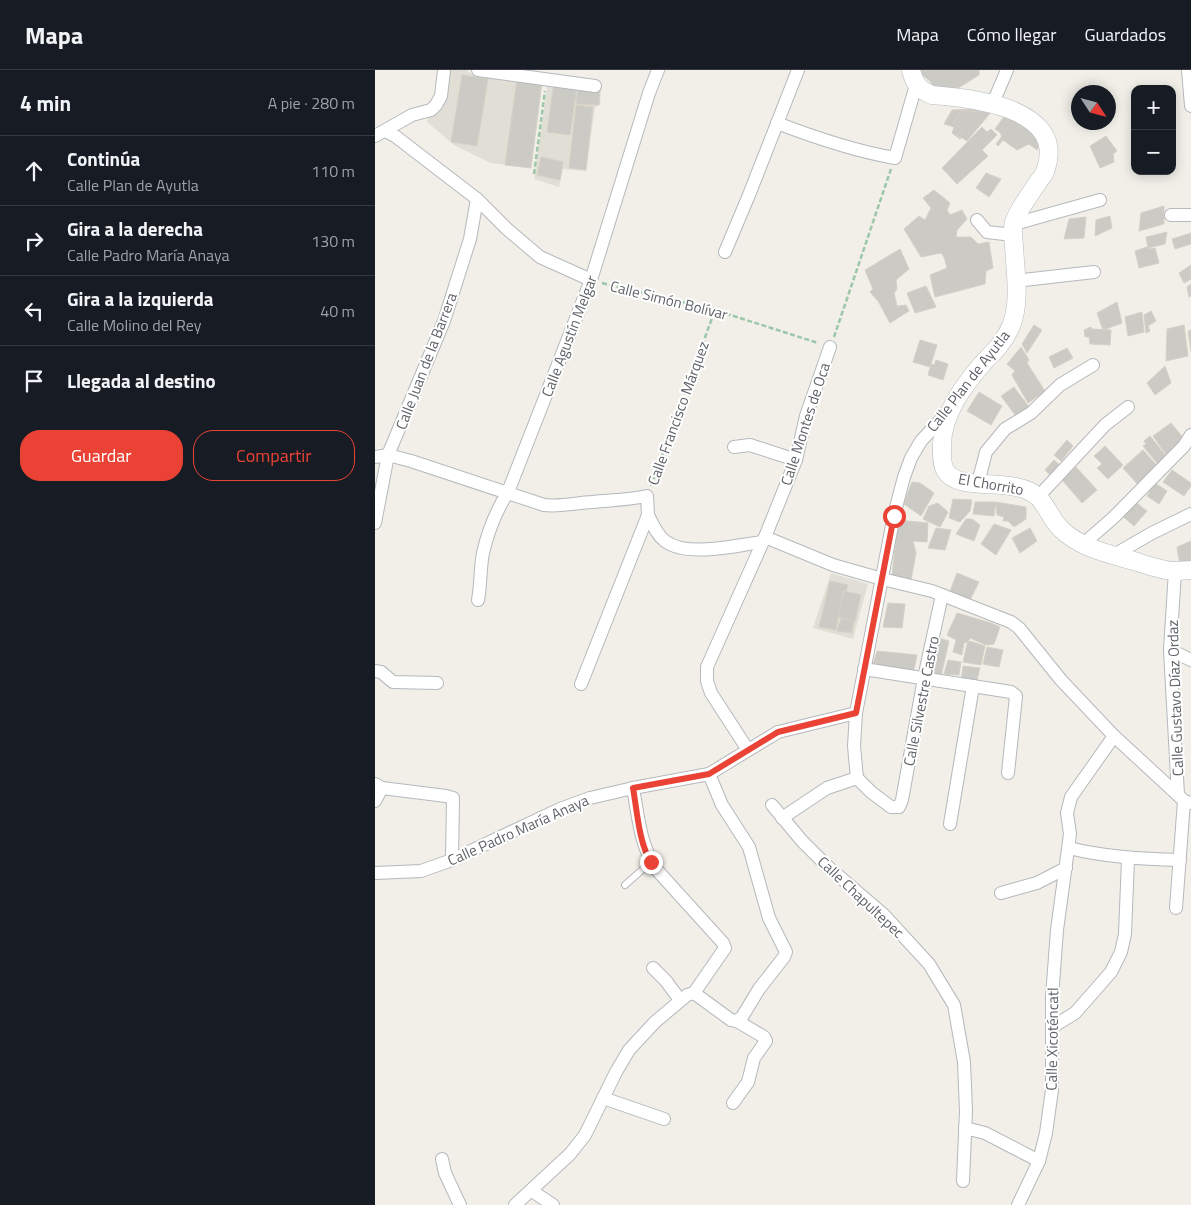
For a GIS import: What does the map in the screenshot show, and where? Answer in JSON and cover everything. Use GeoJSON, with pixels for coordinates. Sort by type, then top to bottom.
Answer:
{"type":"FeatureCollection","features":[{"type":"Feature","properties":{"kind":"street"},"geometry":{"type":"LineString","coordinates":[[380,134],[412,116],[431,110],[441,96],[444,70]]}},
{"type":"Feature","properties":{"kind":"street"},"geometry":{"type":"LineString","coordinates":[[478,70],[595,86]]}},
{"type":"Feature","properties":{"kind":"street","name":"Calle Agustín Melgar"},"geometry":{"type":"LineString","coordinates":[[478,600],[483,552],[497,508],[508,492],[591,280],[649,93],[658,70]]}},
{"type":"Feature","properties":{"kind":"street"},"geometry":{"type":"LineString","coordinates":[[725,252],[798,70]]}},
{"type":"Feature","properties":{"kind":"street"},"geometry":{"type":"LineString","coordinates":[[993,104],[1007,70]]}},
{"type":"Feature","properties":{"kind":"street"},"geometry":{"type":"LineString","coordinates":[[1188,70],[1191,106]]}},
{"type":"Feature","properties":{"kind":"street"},"geometry":{"type":"LineString","coordinates":[[777,123],[865,153],[895,158],[913,77]]}},
{"type":"Feature","properties":{"kind":"street"},"geometry":{"type":"LineString","coordinates":[[913,77],[923,92],[993,104],[1025,115],[1038,126],[1046,140],[1048,153],[1046,170],[1013,230]]}},
{"type":"Feature","properties":{"kind":"street","name":"Calle Simón Bolívar"},"geometry":{"type":"LineString","coordinates":[[380,134],[395,136],[477,200],[540,257],[591,280]]}},
{"type":"Feature","properties":{"kind":"street","name":"Calle Juan de la Barrera"},"geometry":{"type":"LineString","coordinates":[[375,522],[389,455],[444,321],[470,239],[477,200]]}},
{"type":"Feature","properties":{"kind":"street"},"geometry":{"type":"LineString","coordinates":[[977,220],[987,232],[1013,230],[1100,200]]}},
{"type":"Feature","properties":{"kind":"street"},"geometry":{"type":"LineString","coordinates":[[1171,215],[1191,215]]}},
{"type":"Feature","properties":{"kind":"street","name":"Calle Plan de Ayutla"},"geometry":{"type":"LineString","coordinates":[[857,778],[854,746],[856,713],[894,516],[904,477],[911,458],[921,441],[948,412],[976,371],[1003,341],[1012,325],[1016,302],[1013,230]]}},
{"type":"Feature","properties":{"kind":"street"},"geometry":{"type":"LineString","coordinates":[[1015,281],[1094,272]]}},
{"type":"Feature","properties":{"kind":"street","name":"Calle Montes de Oca"},"geometry":{"type":"LineString","coordinates":[[748,750],[711,693],[707,681],[707,667],[764,540],[796,460],[806,416],[830,347]]}},
{"type":"Feature","properties":{"kind":"street"},"geometry":{"type":"LineString","coordinates":[[979,483],[986,452],[1005,429],[1031,412],[1060,385],[1093,365]]}},
{"type":"Feature","properties":{"kind":"street"},"geometry":{"type":"LineString","coordinates":[[1038,497],[1105,425],[1128,407]]}},
{"type":"Feature","properties":{"kind":"street","name":"El Chorrito"},"geometry":{"type":"LineString","coordinates":[[948,412],[942,434],[941,456],[945,470],[951,478],[961,482],[1015,486],[1028,490],[1038,497],[1061,530],[1083,544],[1100,552],[1158,569],[1183,571]]}},
{"type":"Feature","properties":{"kind":"street"},"geometry":{"type":"LineString","coordinates":[[1083,544],[1113,518],[1184,446],[1191,435]]}},
{"type":"Feature","properties":{"kind":"street"},"geometry":{"type":"LineString","coordinates":[[735,447],[750,445],[796,460]]}},
{"type":"Feature","properties":{"kind":"street"},"geometry":{"type":"LineString","coordinates":[[375,457],[389,455],[411,461],[553,507],[623,501],[647,496]]}},
{"type":"Feature","properties":{"kind":"street","name":"Calle Francisco Márquez"},"geometry":{"type":"LineString","coordinates":[[581,684],[648,515],[647,496]]}},
{"type":"Feature","properties":{"kind":"street"},"geometry":{"type":"LineString","coordinates":[[1114,555],[1152,533],[1191,514]]}},
{"type":"Feature","properties":{"kind":"street"},"geometry":{"type":"LineString","coordinates":[[648,515],[657,534],[679,548],[692,550],[707,549],[764,540],[833,565],[942,595],[1011,622],[1019,628],[1061,680],[1114,736],[1184,800]]}},
{"type":"Feature","properties":{"kind":"street","name":"Calle Gustavo Díaz Ordaz"},"geometry":{"type":"LineString","coordinates":[[1176,908],[1180,860],[1186,840],[1170,650],[1183,571]]}},
{"type":"Feature","properties":{"kind":"street","name":"Calle Silvestre Castro"},"geometry":{"type":"LineString","coordinates":[[857,778],[891,808],[899,808],[903,800],[924,678],[942,595]]}},
{"type":"Feature","properties":{"kind":"street"},"geometry":{"type":"LineString","coordinates":[[1170,650],[1191,660]]}},
{"type":"Feature","properties":{"kind":"street"},"geometry":{"type":"LineString","coordinates":[[864,669],[1011,692],[1016,696],[1008,773]]}},
{"type":"Feature","properties":{"kind":"street"},"geometry":{"type":"LineString","coordinates":[[375,671],[381,672],[393,682],[437,683]]}},
{"type":"Feature","properties":{"kind":"street"},"geometry":{"type":"LineString","coordinates":[[950,824],[973,686]]}},
{"type":"Feature","properties":{"kind":"street","name":"Calle Padro María Anaya"},"geometry":{"type":"LineString","coordinates":[[375,873],[421,871],[451,860],[560,809],[590,798],[709,774],[778,732],[856,713]]}},
{"type":"Feature","properties":{"kind":"street"},"geometry":{"type":"LineString","coordinates":[[1001,893],[1037,883],[1066,868],[1070,834],[1067,813],[1071,797],[1114,736]]}},
{"type":"Feature","properties":{"kind":"street"},"geometry":{"type":"LineString","coordinates":[[709,774],[721,805],[749,847],[769,918],[786,952],[759,989],[742,1017],[737,1021]]}},
{"type":"Feature","properties":{"kind":"street"},"geometry":{"type":"LineString","coordinates":[[782,818],[827,788],[857,778]]}},
{"type":"Feature","properties":{"kind":"street"},"geometry":{"type":"LineString","coordinates":[[375,801],[379,786],[438,794],[453,798],[451,860]]}},
{"type":"Feature","properties":{"kind":"street"},"geometry":{"type":"LineString","coordinates":[[515,1205],[570,1154],[585,1135],[629,1050],[655,1022],[680,1000],[694,993],[725,948],[723,943],[648,857],[633,788]]}},
{"type":"Feature","properties":{"kind":"street","name":"Calle Chapultepec"},"geometry":{"type":"LineString","coordinates":[[772,805],[826,865],[884,915],[929,964],[954,1005],[964,1062],[965,1128],[963,1181]]}},
{"type":"Feature","properties":{"kind":"street"},"geometry":{"type":"LineString","coordinates":[[1069,848],[1091,854],[1128,858],[1180,860]]}},
{"type":"Feature","properties":{"kind":"street"},"geometry":{"type":"LineString","coordinates":[[1052,1027],[1075,1013],[1111,972],[1121,952],[1125,934],[1128,858]]}},
{"type":"Feature","properties":{"kind":"street","name":"Calle Xicoténcatl"},"geometry":{"type":"LineString","coordinates":[[1018,1205],[1039,1161],[1046,1133],[1052,1090],[1051,997],[1057,930],[1066,868]]}},
{"type":"Feature","properties":{"kind":"street"},"geometry":{"type":"LineString","coordinates":[[653,968],[666,980],[680,1000]]}},
{"type":"Feature","properties":{"kind":"street"},"geometry":{"type":"LineString","coordinates":[[694,993],[731,1020],[737,1021],[764,1037],[766,1042],[754,1058],[748,1082],[733,1103]]}},
{"type":"Feature","properties":{"kind":"street"},"geometry":{"type":"LineString","coordinates":[[603,1098],[664,1119]]}},
{"type":"Feature","properties":{"kind":"street"},"geometry":{"type":"LineString","coordinates":[[965,1128],[985,1134],[1039,1161]]}},
{"type":"Feature","properties":{"kind":"street"},"geometry":{"type":"LineString","coordinates":[[442,1159],[445,1174],[460,1205]]}},
{"type":"Feature","properties":{"kind":"street"},"geometry":{"type":"LineString","coordinates":[[532,1191],[553,1205]]}},
{"type":"Feature","properties":{"kind":"lane"},"geometry":{"type":"LineString","coordinates":[[625,885],[651,862]]}},
{"type":"Feature","properties":{"kind":"path"},"geometry":{"type":"LineString","coordinates":[[534,174],[546,80]]}},
{"type":"Feature","properties":{"kind":"path","name":"Calle Montes de Oca"},"geometry":{"type":"LineString","coordinates":[[830,347],[895,158]]}},
{"type":"Feature","properties":{"kind":"path","name":"Calle Simón Bolívar"},"geometry":{"type":"LineString","coordinates":[[591,280],[715,310],[830,347]]}},
{"type":"Feature","properties":{"kind":"path","name":"Calle Francisco Márquez"},"geometry":{"type":"LineString","coordinates":[[647,496],[715,310]]}},
{"type":"Feature","properties":{"kind":"shaded area"},"geometry":{"type":"Polygon","coordinates":[[[446,70],[466,70],[470,73],[517,79],[531,168],[491,163],[454,145],[427,122],[446,70]]]}},
{"type":"Feature","properties":{"kind":"shaded area"},"geometry":{"type":"Polygon","coordinates":[[[548,81],[601,87],[600,105],[595,107],[586,170],[563,169],[559,187],[534,179],[548,81]]]}},
{"type":"Feature","properties":{"kind":"shaded area"},"geometry":{"type":"Polygon","coordinates":[[[831,573],[868,584],[853,639],[813,628],[831,573]]]}},
{"type":"Feature","properties":{"kind":"building"},"geometry":{"type":"Polygon","coordinates":[[[921,70],[979,70],[979,75],[955,90],[936,92],[930,81],[921,74],[921,70]]]}},
{"type":"Feature","properties":{"kind":"building"},"geometry":{"type":"Polygon","coordinates":[[[462,75],[488,79],[477,146],[451,142],[462,75]]]}},
{"type":"Feature","properties":{"kind":"building"},"geometry":{"type":"Polygon","coordinates":[[[517,79],[542,82],[531,168],[505,165],[517,79]]]}},
{"type":"Feature","properties":{"kind":"building"},"geometry":{"type":"Polygon","coordinates":[[[554,83],[577,86],[570,135],[547,132],[554,83]]]}},
{"type":"Feature","properties":{"kind":"building"},"geometry":{"type":"Polygon","coordinates":[[[578,86],[600,87],[599,105],[576,104],[578,86]]]}},
{"type":"Feature","properties":{"kind":"building"},"geometry":{"type":"Polygon","coordinates":[[[576,105],[593,107],[586,170],[569,168],[576,105]]]}},
{"type":"Feature","properties":{"kind":"building"},"geometry":{"type":"Polygon","coordinates":[[[980,109],[971,128],[960,139],[952,133],[954,127],[944,124],[952,110],[980,109]]]}},
{"type":"Feature","properties":{"kind":"building"},"geometry":{"type":"Polygon","coordinates":[[[961,111],[992,111],[967,141],[957,135],[963,129],[954,123],[961,111]]]}},
{"type":"Feature","properties":{"kind":"building"},"geometry":{"type":"Polygon","coordinates":[[[1006,114],[1044,139],[1037,150],[1029,144],[1017,150],[1003,140],[998,146],[996,144],[1002,136],[995,129],[1006,114]]]}},
{"type":"Feature","properties":{"kind":"building"},"geometry":{"type":"Polygon","coordinates":[[[982,127],[987,132],[991,129],[997,135],[982,150],[988,156],[957,184],[942,168],[982,127]]]}},
{"type":"Feature","properties":{"kind":"building"},"geometry":{"type":"Polygon","coordinates":[[[1106,136],[1117,151],[1113,154],[1114,162],[1100,168],[1090,146],[1106,136]]]}},
{"type":"Feature","properties":{"kind":"building"},"geometry":{"type":"Polygon","coordinates":[[[541,157],[563,162],[560,180],[537,175],[541,157]]]}},
{"type":"Feature","properties":{"kind":"building"},"geometry":{"type":"Polygon","coordinates":[[[986,173],[1001,179],[989,197],[976,188],[986,173]]]}},
{"type":"Feature","properties":{"kind":"building"},"geometry":{"type":"Polygon","coordinates":[[[934,190],[950,203],[947,210],[950,215],[962,210],[967,219],[957,230],[956,237],[971,237],[978,244],[989,242],[993,268],[986,271],[985,284],[935,297],[930,275],[947,268],[944,257],[941,253],[921,257],[904,229],[919,216],[925,220],[931,208],[923,198],[934,190]]]}},
{"type":"Feature","properties":{"kind":"building"},"geometry":{"type":"Polygon","coordinates":[[[1164,206],[1164,224],[1139,231],[1141,213],[1164,206]]]}},
{"type":"Feature","properties":{"kind":"building"},"geometry":{"type":"Polygon","coordinates":[[[1110,216],[1112,228],[1095,236],[1096,220],[1110,216]]]}},
{"type":"Feature","properties":{"kind":"building"},"geometry":{"type":"Polygon","coordinates":[[[1086,217],[1084,238],[1064,239],[1069,219],[1086,217]]]}},
{"type":"Feature","properties":{"kind":"building"},"geometry":{"type":"Polygon","coordinates":[[[1167,232],[1165,244],[1148,248],[1146,237],[1167,232]]]}},
{"type":"Feature","properties":{"kind":"building"},"geometry":{"type":"Polygon","coordinates":[[[1191,233],[1191,244],[1175,249],[1172,239],[1191,233]]]}},
{"type":"Feature","properties":{"kind":"building"},"geometry":{"type":"Polygon","coordinates":[[[1147,247],[1148,249],[1155,248],[1159,263],[1139,268],[1135,251],[1147,247]]]}},
{"type":"Feature","properties":{"kind":"building"},"geometry":{"type":"Polygon","coordinates":[[[900,249],[909,269],[896,280],[897,289],[894,293],[897,306],[906,305],[909,311],[890,323],[878,301],[870,292],[873,289],[865,270],[900,249]]]}},
{"type":"Feature","properties":{"kind":"building"},"geometry":{"type":"Polygon","coordinates":[[[1191,265],[1191,279],[1184,283],[1179,273],[1191,265]]]}},
{"type":"Feature","properties":{"kind":"building"},"geometry":{"type":"Polygon","coordinates":[[[1191,284],[1191,296],[1189,297],[1187,287],[1191,284]]]}},
{"type":"Feature","properties":{"kind":"building"},"geometry":{"type":"Polygon","coordinates":[[[926,286],[936,307],[915,313],[907,293],[926,286]]]}},
{"type":"Feature","properties":{"kind":"building"},"geometry":{"type":"Polygon","coordinates":[[[1117,302],[1122,323],[1103,330],[1097,313],[1117,302]]]}},
{"type":"Feature","properties":{"kind":"building"},"geometry":{"type":"Polygon","coordinates":[[[1151,311],[1156,321],[1148,326],[1150,331],[1146,333],[1144,315],[1151,311]]]}},
{"type":"Feature","properties":{"kind":"building"},"geometry":{"type":"Polygon","coordinates":[[[1142,312],[1144,332],[1128,336],[1125,317],[1142,312]]]}},
{"type":"Feature","properties":{"kind":"building"},"geometry":{"type":"Polygon","coordinates":[[[1034,325],[1042,330],[1027,353],[1022,344],[1034,325]]]}},
{"type":"Feature","properties":{"kind":"building"},"geometry":{"type":"Polygon","coordinates":[[[1184,325],[1188,356],[1166,361],[1167,329],[1184,325]]]}},
{"type":"Feature","properties":{"kind":"building"},"geometry":{"type":"Polygon","coordinates":[[[1091,327],[1092,329],[1111,330],[1110,345],[1090,344],[1089,337],[1085,337],[1084,330],[1091,327]]]}},
{"type":"Feature","properties":{"kind":"building"},"geometry":{"type":"Polygon","coordinates":[[[1191,330],[1191,352],[1188,331],[1191,330]]]}},
{"type":"Feature","properties":{"kind":"building"},"geometry":{"type":"Polygon","coordinates":[[[920,340],[937,345],[930,367],[913,362],[920,340]]]}},
{"type":"Feature","properties":{"kind":"building"},"geometry":{"type":"Polygon","coordinates":[[[1021,347],[1029,360],[1027,363],[1045,391],[1028,403],[1012,375],[1015,371],[1007,364],[1021,347]]]}},
{"type":"Feature","properties":{"kind":"building"},"geometry":{"type":"Polygon","coordinates":[[[1067,348],[1073,358],[1054,368],[1049,357],[1067,348]]]}},
{"type":"Feature","properties":{"kind":"building"},"geometry":{"type":"Polygon","coordinates":[[[936,360],[948,364],[943,380],[928,375],[931,364],[934,365],[936,360]]]}},
{"type":"Feature","properties":{"kind":"building"},"geometry":{"type":"Polygon","coordinates":[[[1165,366],[1171,383],[1155,395],[1147,383],[1165,366]]]}},
{"type":"Feature","properties":{"kind":"building"},"geometry":{"type":"Polygon","coordinates":[[[1014,387],[1029,407],[1016,416],[1001,396],[1014,387]]]}},
{"type":"Feature","properties":{"kind":"building"},"geometry":{"type":"Polygon","coordinates":[[[979,392],[1002,406],[991,425],[967,411],[979,392]]]}},
{"type":"Feature","properties":{"kind":"building"},"geometry":{"type":"Polygon","coordinates":[[[1171,423],[1186,441],[1169,459],[1153,436],[1171,423]]]}},
{"type":"Feature","properties":{"kind":"building"},"geometry":{"type":"Polygon","coordinates":[[[1150,436],[1166,456],[1160,467],[1143,446],[1146,444],[1144,441],[1150,436]]]}},
{"type":"Feature","properties":{"kind":"building"},"geometry":{"type":"Polygon","coordinates":[[[1067,440],[1073,446],[1061,461],[1054,455],[1067,440]]]}},
{"type":"Feature","properties":{"kind":"building"},"geometry":{"type":"Polygon","coordinates":[[[1105,446],[1123,465],[1108,479],[1097,468],[1102,464],[1094,456],[1105,446]]]}},
{"type":"Feature","properties":{"kind":"building"},"geometry":{"type":"Polygon","coordinates":[[[1143,450],[1160,469],[1140,487],[1123,468],[1143,450]]]}},
{"type":"Feature","properties":{"kind":"building"},"geometry":{"type":"Polygon","coordinates":[[[1054,460],[1062,467],[1053,478],[1045,470],[1054,460]]]}},
{"type":"Feature","properties":{"kind":"building"},"geometry":{"type":"Polygon","coordinates":[[[1076,467],[1097,490],[1082,503],[1062,480],[1076,467]]]}},
{"type":"Feature","properties":{"kind":"building"},"geometry":{"type":"Polygon","coordinates":[[[1172,470],[1191,483],[1184,496],[1163,482],[1172,470]]]}},
{"type":"Feature","properties":{"kind":"building"},"geometry":{"type":"Polygon","coordinates":[[[912,482],[920,483],[934,493],[921,516],[904,504],[912,482]]]}},
{"type":"Feature","properties":{"kind":"building"},"geometry":{"type":"Polygon","coordinates":[[[1155,483],[1167,491],[1159,504],[1147,496],[1155,483]]]}},
{"type":"Feature","properties":{"kind":"building"},"geometry":{"type":"Polygon","coordinates":[[[953,499],[972,500],[970,511],[960,522],[949,518],[953,499]]]}},
{"type":"Feature","properties":{"kind":"building"},"geometry":{"type":"Polygon","coordinates":[[[1133,500],[1147,511],[1134,526],[1121,515],[1133,500]]]}},
{"type":"Feature","properties":{"kind":"building"},"geometry":{"type":"Polygon","coordinates":[[[975,502],[996,502],[994,516],[973,514],[975,502]]]}},
{"type":"Feature","properties":{"kind":"building"},"geometry":{"type":"Polygon","coordinates":[[[996,502],[1026,507],[1026,519],[1014,527],[1008,521],[1003,521],[1004,517],[997,515],[996,502]]]}},
{"type":"Feature","properties":{"kind":"building"},"geometry":{"type":"Polygon","coordinates":[[[938,503],[948,512],[940,527],[923,519],[929,506],[938,503]]]}},
{"type":"Feature","properties":{"kind":"building"},"geometry":{"type":"Polygon","coordinates":[[[966,519],[972,519],[980,525],[974,541],[956,534],[966,519]]]}},
{"type":"Feature","properties":{"kind":"building"},"geometry":{"type":"Polygon","coordinates":[[[898,520],[928,523],[927,542],[913,541],[916,553],[911,580],[892,576],[898,520]]]}},
{"type":"Feature","properties":{"kind":"building"},"geometry":{"type":"Polygon","coordinates":[[[994,524],[1011,530],[996,555],[981,544],[994,524]]]}},
{"type":"Feature","properties":{"kind":"building"},"geometry":{"type":"Polygon","coordinates":[[[936,528],[951,530],[945,550],[928,548],[936,528]]]}},
{"type":"Feature","properties":{"kind":"building"},"geometry":{"type":"Polygon","coordinates":[[[1030,528],[1037,541],[1020,553],[1012,538],[1030,528]]]}},
{"type":"Feature","properties":{"kind":"building"},"geometry":{"type":"Polygon","coordinates":[[[1191,541],[1191,563],[1180,566],[1177,547],[1191,541]]]}},
{"type":"Feature","properties":{"kind":"building"},"geometry":{"type":"Polygon","coordinates":[[[957,573],[979,582],[969,602],[949,594],[957,573]]]}},
{"type":"Feature","properties":{"kind":"building"},"geometry":{"type":"Polygon","coordinates":[[[830,581],[848,585],[846,591],[843,591],[836,630],[819,627],[830,581]]]}},
{"type":"Feature","properties":{"kind":"building"},"geometry":{"type":"Polygon","coordinates":[[[844,591],[861,595],[855,621],[838,617],[844,591]]]}},
{"type":"Feature","properties":{"kind":"building"},"geometry":{"type":"Polygon","coordinates":[[[888,603],[905,604],[902,628],[883,627],[888,603]]]}},
{"type":"Feature","properties":{"kind":"building"},"geometry":{"type":"Polygon","coordinates":[[[957,613],[1000,627],[994,644],[986,645],[970,638],[968,642],[964,643],[962,655],[953,652],[956,640],[947,635],[957,613]]]}},
{"type":"Feature","properties":{"kind":"building"},"geometry":{"type":"Polygon","coordinates":[[[841,618],[854,621],[852,633],[837,631],[841,618]]]}},
{"type":"Feature","properties":{"kind":"building"},"geometry":{"type":"Polygon","coordinates":[[[935,637],[949,641],[941,676],[928,673],[935,637]]]}},
{"type":"Feature","properties":{"kind":"building"},"geometry":{"type":"Polygon","coordinates":[[[970,641],[985,646],[981,665],[963,662],[967,644],[970,641]]]}},
{"type":"Feature","properties":{"kind":"building"},"geometry":{"type":"Polygon","coordinates":[[[987,647],[1003,650],[999,667],[983,664],[987,647]]]}},
{"type":"Feature","properties":{"kind":"building"},"geometry":{"type":"Polygon","coordinates":[[[877,651],[917,655],[913,674],[872,668],[877,651]]]}},
{"type":"Feature","properties":{"kind":"building"},"geometry":{"type":"Polygon","coordinates":[[[948,660],[961,662],[959,675],[944,674],[948,660]]]}},
{"type":"Feature","properties":{"kind":"building"},"geometry":{"type":"Polygon","coordinates":[[[963,666],[980,668],[976,684],[961,682],[963,666]]]}},
{"type":"Feature","properties":{"kind":"route"},"geometry":{"type":"LineString","coordinates":[[651,862],[643,839],[633,788],[709,774],[778,732],[856,713],[894,516]]}}]}
